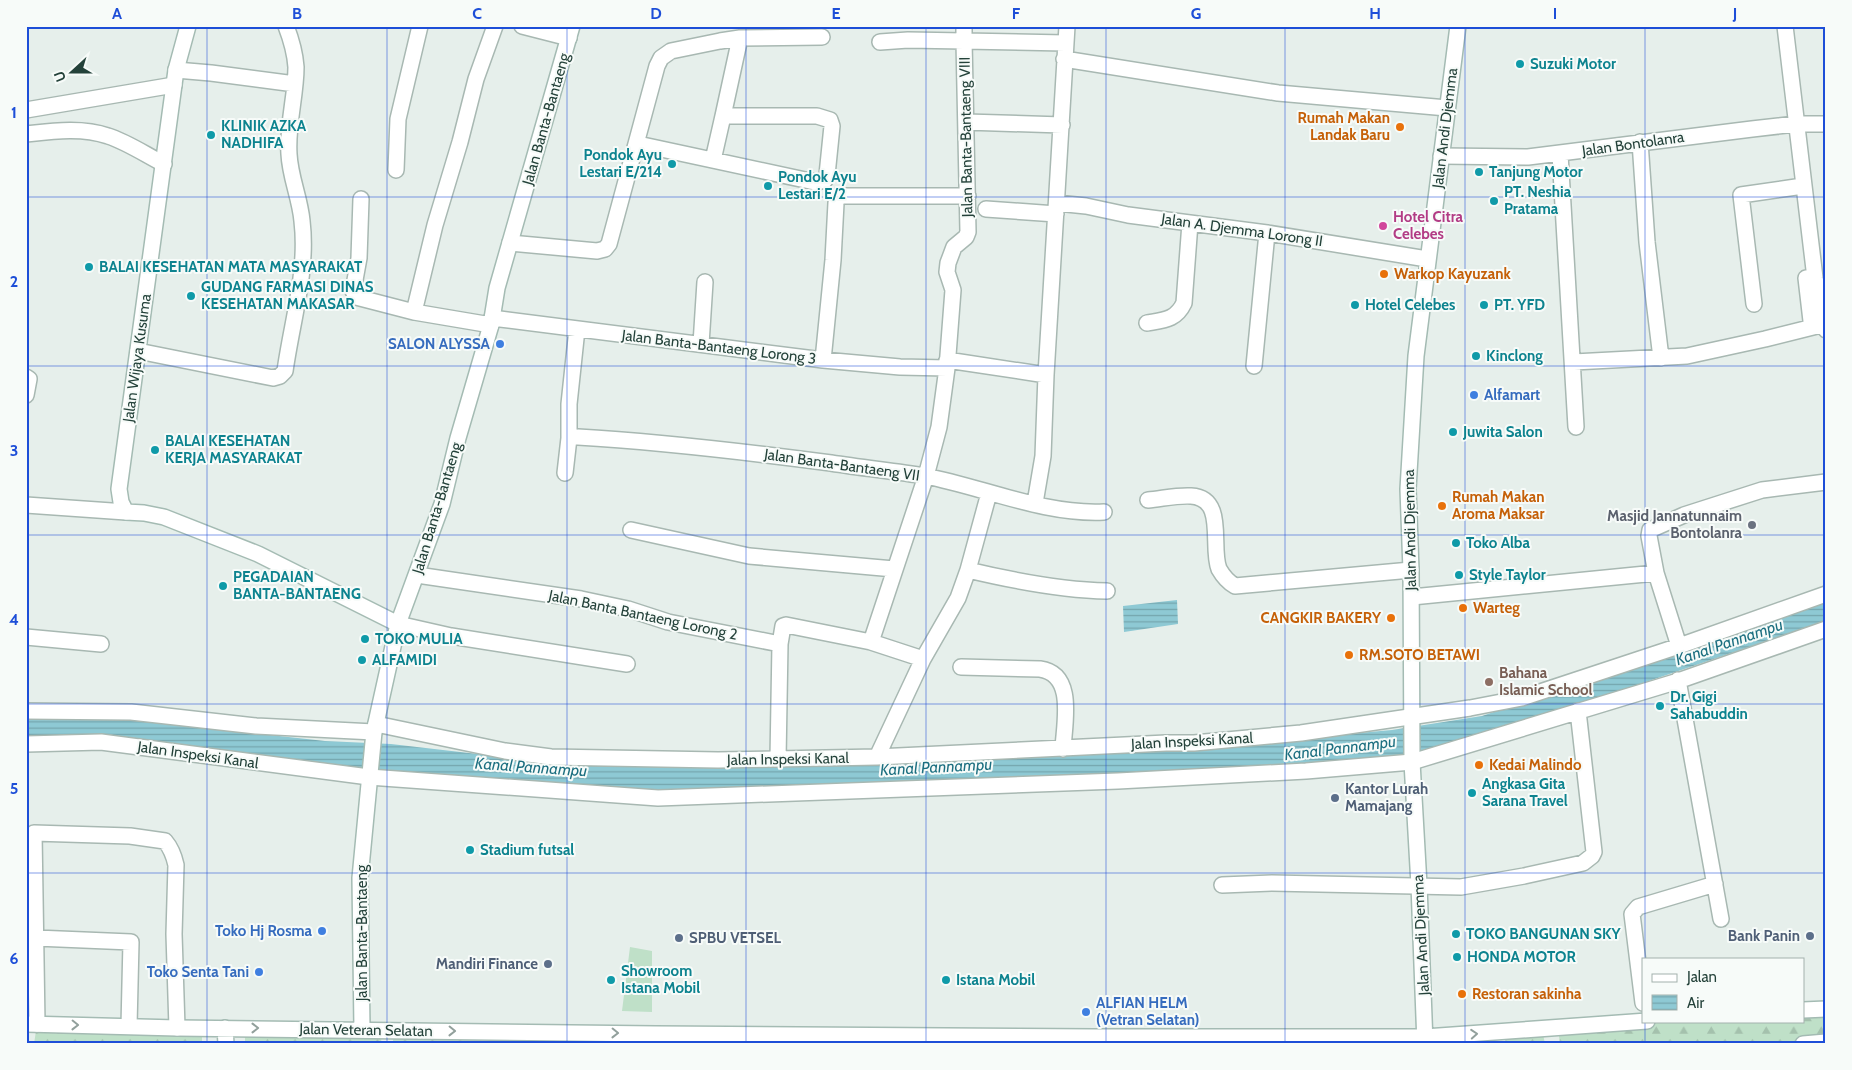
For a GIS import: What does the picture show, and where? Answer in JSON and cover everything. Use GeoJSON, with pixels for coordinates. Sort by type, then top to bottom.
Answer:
{"type":"FeatureCollection","features":[{"type":"Feature","properties":{"kind":"street","name":"Jalan Wijaya Kusuma"},"geometry":{"type":"LineString","coordinates":[[126,512],[121,502],[119,489],[175,77],[188,26]]}},
{"type":"Feature","properties":{"kind":"street"},"geometry":{"type":"LineString","coordinates":[[138,351],[273,378],[280,376],[284,371],[299,294],[304,248],[302,219],[288,154],[296,65],[291,38],[286,26]]}},
{"type":"Feature","properties":{"kind":"street"},"geometry":{"type":"LineString","coordinates":[[396,170],[398,119],[420,26]]}},
{"type":"Feature","properties":{"kind":"street"},"geometry":{"type":"LineString","coordinates":[[414,312],[435,225],[460,142],[476,78],[495,26]]}},
{"type":"Feature","properties":{"kind":"street"},"geometry":{"type":"LineString","coordinates":[[522,26],[571,32]]}},
{"type":"Feature","properties":{"kind":"street"},"geometry":{"type":"LineString","coordinates":[[1035,503],[1042,456],[1067,26]]}},
{"type":"Feature","properties":{"kind":"street"},"geometry":{"type":"LineString","coordinates":[[1786,26],[1796,188],[1821,325]]}},
{"type":"Feature","properties":{"kind":"street","name":"Jalan Andi Djemma"},"geometry":{"type":"LineString","coordinates":[[1425,1040],[1412,758],[1412,570],[1408,488],[1416,356],[1447,108],[1455,27]]}},
{"type":"Feature","properties":{"kind":"street","name":"Jalan Banta-Bantaeng"},"geometry":{"type":"LineString","coordinates":[[362,1029],[360,878],[367,824],[369,774],[374,732],[398,624],[442,504],[458,438],[492,322],[497,288],[571,32]]}},
{"type":"Feature","properties":{"kind":"street"},"geometry":{"type":"LineString","coordinates":[[964,34],[1065,43]]}},
{"type":"Feature","properties":{"kind":"street","name":"Jalan Banta-Bantaeng VIII"},"geometry":{"type":"LineString","coordinates":[[871,642],[926,476],[940,427],[953,290],[947,272],[948,263],[954,247],[966,237],[968,232],[964,34],[880,42]]}},
{"type":"Feature","properties":{"kind":"street"},"geometry":{"type":"LineString","coordinates":[[510,243],[597,251],[605,249],[610,244],[661,58],[664,54],[678,49],[740,38],[822,37]]}},
{"type":"Feature","properties":{"kind":"street"},"geometry":{"type":"LineString","coordinates":[[713,160],[740,38]]}},
{"type":"Feature","properties":{"kind":"street"},"geometry":{"type":"LineString","coordinates":[[1064,59],[1278,93],[1447,108]]}},
{"type":"Feature","properties":{"kind":"street"},"geometry":{"type":"LineString","coordinates":[[26,110],[175,77],[212,73],[295,84]]}},
{"type":"Feature","properties":{"kind":"street"},"geometry":{"type":"LineString","coordinates":[[638,144],[817,182],[825,180],[828,175],[832,126],[830,120],[817,116],[723,116]]}},
{"type":"Feature","properties":{"kind":"street"},"geometry":{"type":"LineString","coordinates":[[966,122],[1062,125]]}},
{"type":"Feature","properties":{"kind":"street","name":"Jalan Bontolanra"},"geometry":{"type":"LineString","coordinates":[[1441,156],[1528,157],[1792,125],[1826,124]]}},
{"type":"Feature","properties":{"kind":"street"},"geometry":{"type":"LineString","coordinates":[[1792,125],[1821,325]]}},
{"type":"Feature","properties":{"kind":"street"},"geometry":{"type":"LineString","coordinates":[[26,134],[59,130],[90,131],[109,136],[164,164]]}},
{"type":"Feature","properties":{"kind":"street"},"geometry":{"type":"LineString","coordinates":[[1640,142],[1647,242],[1661,358]]}},
{"type":"Feature","properties":{"kind":"street"},"geometry":{"type":"LineString","coordinates":[[1560,154],[1574,362],[1576,427]]}},
{"type":"Feature","properties":{"kind":"street"},"geometry":{"type":"LineString","coordinates":[[1754,304],[1741,194],[1796,188]]}},
{"type":"Feature","properties":{"kind":"street"},"geometry":{"type":"LineString","coordinates":[[823,360],[838,196],[968,196]]}},
{"type":"Feature","properties":{"kind":"street","name":"Jalan Banta-Bantaeng Lorong 3"},"geometry":{"type":"LineString","coordinates":[[361,199],[359,258],[353,293],[356,297],[414,312],[492,322],[578,329],[823,360],[900,367],[947,364],[1046,375]]}},
{"type":"Feature","properties":{"kind":"street","name":"Jalan A. Djemma Lorong II"},"geometry":{"type":"LineString","coordinates":[[986,209],[1056,209],[1086,206],[1128,215],[1267,233],[1427,259]]}},
{"type":"Feature","properties":{"kind":"street"},"geometry":{"type":"LineString","coordinates":[[1147,323],[1170,320],[1180,311],[1184,303],[1190,223]]}},
{"type":"Feature","properties":{"kind":"street"},"geometry":{"type":"LineString","coordinates":[[1254,366],[1267,233]]}},
{"type":"Feature","properties":{"kind":"street"},"geometry":{"type":"LineString","coordinates":[[701,344],[705,282]]}},
{"type":"Feature","properties":{"kind":"street"},"geometry":{"type":"LineString","coordinates":[[1574,362],[1661,358],[1698,354],[1821,325]]}},
{"type":"Feature","properties":{"kind":"street"},"geometry":{"type":"LineString","coordinates":[[565,473],[573,438],[569,404],[578,329]]}},
{"type":"Feature","properties":{"kind":"street"},"geometry":{"type":"LineString","coordinates":[[26,377],[29,380],[26,396]]}},
{"type":"Feature","properties":{"kind":"street","name":"Jalan Banta-Bantaeng VII"},"geometry":{"type":"LineString","coordinates":[[573,438],[680,444],[926,476],[1035,503],[1086,512],[1104,512]]}},
{"type":"Feature","properties":{"kind":"street"},"geometry":{"type":"LineString","coordinates":[[1679,646],[1656,574],[1649,536],[1652,528],[1684,515],[1762,490],[1826,482]]}},
{"type":"Feature","properties":{"kind":"street"},"geometry":{"type":"LineString","coordinates":[[877,757],[923,659],[958,598],[968,570],[989,493]]}},
{"type":"Feature","properties":{"kind":"street"},"geometry":{"type":"LineString","coordinates":[[1148,500],[1191,496],[1203,499],[1208,504],[1216,525],[1218,567],[1222,575],[1235,586],[1412,570]]}},
{"type":"Feature","properties":{"kind":"street"},"geometry":{"type":"LineString","coordinates":[[26,505],[144,513],[164,517],[258,554],[398,624],[451,636],[627,664]]}},
{"type":"Feature","properties":{"kind":"street"},"geometry":{"type":"LineString","coordinates":[[631,530],[749,556],[894,569]]}},
{"type":"Feature","properties":{"kind":"street"},"geometry":{"type":"LineString","coordinates":[[968,570],[1027,584],[1087,591],[1107,591]]}},
{"type":"Feature","properties":{"kind":"street"},"geometry":{"type":"LineString","coordinates":[[1412,597],[1656,574]]}},
{"type":"Feature","properties":{"kind":"street","name":"Jalan Banta Bantaeng Lorong 2"},"geometry":{"type":"LineString","coordinates":[[417,576],[581,599],[668,622],[780,644]]}},
{"type":"Feature","properties":{"kind":"street","name":"Jalan Inspeksi Kanal"},"geometry":{"type":"LineString","coordinates":[[26,711],[131,712],[256,726],[374,732],[551,757],[718,760],[877,757],[1062,749],[1166,742],[1203,742],[1411,721],[1522,698],[1679,646],[1826,594]]}},
{"type":"Feature","properties":{"kind":"street"},"geometry":{"type":"LineString","coordinates":[[778,759],[780,644],[782,628],[786,625],[871,642],[923,659]]}},
{"type":"Feature","properties":{"kind":"street","name":"Jalan Inspeksi Kanal"},"geometry":{"type":"LineString","coordinates":[[26,744],[101,742],[369,774],[658,798],[1118,781],[1306,771],[1412,758],[1578,711],[1678,680],[1826,629]]}},
{"type":"Feature","properties":{"kind":"street"},"geometry":{"type":"LineString","coordinates":[[26,637],[101,644]]}},
{"type":"Feature","properties":{"kind":"street"},"geometry":{"type":"LineString","coordinates":[[961,667],[1040,669],[1051,672],[1060,681],[1065,696],[1062,749]]}},
{"type":"Feature","properties":{"kind":"street"},"geometry":{"type":"LineString","coordinates":[[1678,680],[1721,919]]}},
{"type":"Feature","properties":{"kind":"street"},"geometry":{"type":"LineString","coordinates":[[1222,886],[1272,883],[1444,887],[1470,885],[1524,876],[1582,863],[1592,856],[1594,852],[1578,711]]}},
{"type":"Feature","properties":{"kind":"street"},"geometry":{"type":"LineString","coordinates":[[32,1024],[36,938],[34,833],[130,836],[165,841],[174,856],[176,865],[174,934],[177,1028]]}},
{"type":"Feature","properties":{"kind":"street"},"geometry":{"type":"LineString","coordinates":[[1642,995],[1632,914],[1638,907],[1715,884]]}},
{"type":"Feature","properties":{"kind":"street"},"geometry":{"type":"LineString","coordinates":[[36,938],[131,942],[129,1026]]}},
{"type":"Feature","properties":{"kind":"street"},"geometry":{"type":"LineString","coordinates":[[1804,1010],[1826,1009]]}},
{"type":"Feature","properties":{"kind":"street","name":"Jalan Veteran Selatan"},"geometry":{"type":"LineString","coordinates":[[32,1024],[177,1028],[362,1029],[742,1039],[1095,1041],[1425,1040],[1642,1021]]}},
{"type":"Feature","properties":{"kind":"street"},"geometry":{"type":"LineString","coordinates":[[225,1028],[226,1044]]}},
{"type":"Feature","properties":{"kind":"street"},"geometry":{"type":"LineString","coordinates":[[1803,1044],[1826,1042]]}},
{"type":"Feature","properties":{"kind":"green space"},"geometry":{"type":"Polygon","coordinates":[[[630,947],[652,951],[652,1012],[622,1011],[630,947]]]}},
{"type":"Feature","properties":{"kind":"green space"},"geometry":{"type":"Polygon","coordinates":[[[1826,1008],[1826,1042],[1802,1044],[1560,1044],[1558,1028],[1642,1021],[1804,1022],[1804,1010],[1826,1008]]]}},
{"type":"Feature","properties":{"kind":"green space"},"geometry":{"type":"Polygon","coordinates":[[[37,1024],[202,1028],[202,1044],[34,1044],[37,1024]]]}},
{"type":"Feature","properties":{"kind":"green space"},"geometry":{"type":"Polygon","coordinates":[[[245,1028],[382,1030],[381,1044],[245,1044],[245,1028]]]}},
{"type":"Feature","properties":{"kind":"green space"},"geometry":{"type":"Polygon","coordinates":[[[1542,1029],[1545,1044],[1506,1044],[1504,1032],[1542,1029]]]}},
{"type":"Feature","properties":{"kind":"green space"},"geometry":{"type":"Polygon","coordinates":[[[393,1030],[482,1031],[481,1044],[393,1044],[393,1030]]]}},
{"type":"Feature","properties":{"kind":"green space"},"geometry":{"type":"Polygon","coordinates":[[[494,1031],[722,1034],[723,1044],[493,1044],[494,1031]]]}},
{"type":"Feature","properties":{"kind":"green space"},"geometry":{"type":"Polygon","coordinates":[[[495,1041],[582,1044],[495,1044],[495,1041]]]}},
{"type":"Feature","properties":{"kind":"water","name":"Kanal Pannampu"},"geometry":{"type":"Polygon","coordinates":[[[1826,599],[1826,621],[1525,723],[1402,757],[1160,773],[668,791],[361,769],[106,734],[26,738],[26,719],[104,717],[325,741],[391,744],[548,762],[1198,751],[1291,739],[1392,730],[1482,716],[1826,599]]]}},
{"type":"Feature","properties":{"kind":"water"},"geometry":{"type":"Polygon","coordinates":[[[1177,600],[1178,624],[1124,632],[1123,606],[1177,600]]]}},
{"type":"Feature","properties":{"kind":"place","name":"Suzuki Motor"},"geometry":{"type":"Point","coordinates":[1520,64]}},
{"type":"Feature","properties":{"kind":"place","name":"Rumah Makan Landak Baru"},"geometry":{"type":"Point","coordinates":[1400,127]}},
{"type":"Feature","properties":{"kind":"place","name":"KLINIK AZKA NADHIFA"},"geometry":{"type":"Point","coordinates":[211,135]}},
{"type":"Feature","properties":{"kind":"place","name":"Pondok Ayu Lestari E/214"},"geometry":{"type":"Point","coordinates":[672,164]}},
{"type":"Feature","properties":{"kind":"place","name":"Tanjung Motor"},"geometry":{"type":"Point","coordinates":[1479,172]}},
{"type":"Feature","properties":{"kind":"place","name":"Pondok Ayu Lestari E/2"},"geometry":{"type":"Point","coordinates":[768,186]}},
{"type":"Feature","properties":{"kind":"place","name":"PT. Neshia Pratama"},"geometry":{"type":"Point","coordinates":[1494,201]}},
{"type":"Feature","properties":{"kind":"place","name":"Hotel Citra Celebes"},"geometry":{"type":"Point","coordinates":[1383,226]}},
{"type":"Feature","properties":{"kind":"place","name":"BALAI KESEHATAN MATA MASYARAKAT"},"geometry":{"type":"Point","coordinates":[89,267]}},
{"type":"Feature","properties":{"kind":"place","name":"Warkop Kayuzank"},"geometry":{"type":"Point","coordinates":[1384,274]}},
{"type":"Feature","properties":{"kind":"place","name":"GUDANG FARMASI DINAS KESEHATAN MAKASAR"},"geometry":{"type":"Point","coordinates":[191,296]}},
{"type":"Feature","properties":{"kind":"place","name":"Hotel Celebes"},"geometry":{"type":"Point","coordinates":[1355,305]}},
{"type":"Feature","properties":{"kind":"place","name":"PT. YFD"},"geometry":{"type":"Point","coordinates":[1484,305]}},
{"type":"Feature","properties":{"kind":"place","name":"SALON ALYSSA"},"geometry":{"type":"Point","coordinates":[500,344]}},
{"type":"Feature","properties":{"kind":"place","name":"Kinclong"},"geometry":{"type":"Point","coordinates":[1476,356]}},
{"type":"Feature","properties":{"kind":"place","name":"Alfamart"},"geometry":{"type":"Point","coordinates":[1474,395]}},
{"type":"Feature","properties":{"kind":"place","name":"Juwita Salon"},"geometry":{"type":"Point","coordinates":[1453,432]}},
{"type":"Feature","properties":{"kind":"place","name":"BALAI KESEHATAN KERJA MASYARAKAT"},"geometry":{"type":"Point","coordinates":[155,450]}},
{"type":"Feature","properties":{"kind":"place","name":"Rumah Makan Aroma Maksar"},"geometry":{"type":"Point","coordinates":[1442,506]}},
{"type":"Feature","properties":{"kind":"place","name":"Masjid Jannatunnaim Bontolanra"},"geometry":{"type":"Point","coordinates":[1752,525]}},
{"type":"Feature","properties":{"kind":"place","name":"Toko Alba"},"geometry":{"type":"Point","coordinates":[1456,543]}},
{"type":"Feature","properties":{"kind":"place","name":"Style Taylor"},"geometry":{"type":"Point","coordinates":[1459,575]}},
{"type":"Feature","properties":{"kind":"place","name":"PEGADAIAN BANTA-BANTAENG"},"geometry":{"type":"Point","coordinates":[223,586]}},
{"type":"Feature","properties":{"kind":"place","name":"Warteg"},"geometry":{"type":"Point","coordinates":[1463,608]}},
{"type":"Feature","properties":{"kind":"place","name":"CANGKIR BAKERY"},"geometry":{"type":"Point","coordinates":[1391,618]}},
{"type":"Feature","properties":{"kind":"place","name":"TOKO MULIA"},"geometry":{"type":"Point","coordinates":[365,639]}},
{"type":"Feature","properties":{"kind":"place","name":"RM.SOTO BETAWI"},"geometry":{"type":"Point","coordinates":[1349,655]}},
{"type":"Feature","properties":{"kind":"place","name":"ALFAMIDI"},"geometry":{"type":"Point","coordinates":[362,660]}},
{"type":"Feature","properties":{"kind":"place","name":"Bahana Islamic School"},"geometry":{"type":"Point","coordinates":[1489,682]}},
{"type":"Feature","properties":{"kind":"place","name":"Dr. Gigi Sahabuddin"},"geometry":{"type":"Point","coordinates":[1660,706]}},
{"type":"Feature","properties":{"kind":"place","name":"Kedai Malindo"},"geometry":{"type":"Point","coordinates":[1479,765]}},
{"type":"Feature","properties":{"kind":"place","name":"Angkasa Gita Sarana Travel"},"geometry":{"type":"Point","coordinates":[1472,793]}},
{"type":"Feature","properties":{"kind":"place","name":"Kantor Lurah Mamajang"},"geometry":{"type":"Point","coordinates":[1335,798]}},
{"type":"Feature","properties":{"kind":"place","name":"Stadium futsal"},"geometry":{"type":"Point","coordinates":[470,850]}},
{"type":"Feature","properties":{"kind":"place","name":"Toko Hj Rosma"},"geometry":{"type":"Point","coordinates":[322,931]}},
{"type":"Feature","properties":{"kind":"place","name":"TOKO BANGUNAN SKY"},"geometry":{"type":"Point","coordinates":[1456,934]}},
{"type":"Feature","properties":{"kind":"place","name":"Bank Panin"},"geometry":{"type":"Point","coordinates":[1810,936]}},
{"type":"Feature","properties":{"kind":"place","name":"SPBU VETSEL"},"geometry":{"type":"Point","coordinates":[679,938]}},
{"type":"Feature","properties":{"kind":"place","name":"HONDA MOTOR"},"geometry":{"type":"Point","coordinates":[1457,957]}},
{"type":"Feature","properties":{"kind":"place","name":"Mandiri Finance"},"geometry":{"type":"Point","coordinates":[548,964]}},
{"type":"Feature","properties":{"kind":"place","name":"Toko Senta Tani"},"geometry":{"type":"Point","coordinates":[259,972]}},
{"type":"Feature","properties":{"kind":"place","name":"Showroom Istana Mobil"},"geometry":{"type":"Point","coordinates":[611,980]}},
{"type":"Feature","properties":{"kind":"place","name":"Istana Mobil"},"geometry":{"type":"Point","coordinates":[946,980]}},
{"type":"Feature","properties":{"kind":"place","name":"Restoran sakinha"},"geometry":{"type":"Point","coordinates":[1462,994]}},
{"type":"Feature","properties":{"kind":"place","name":"ALFIAN HELM (Vetran Selatan)"},"geometry":{"type":"Point","coordinates":[1086,1012]}}]}
